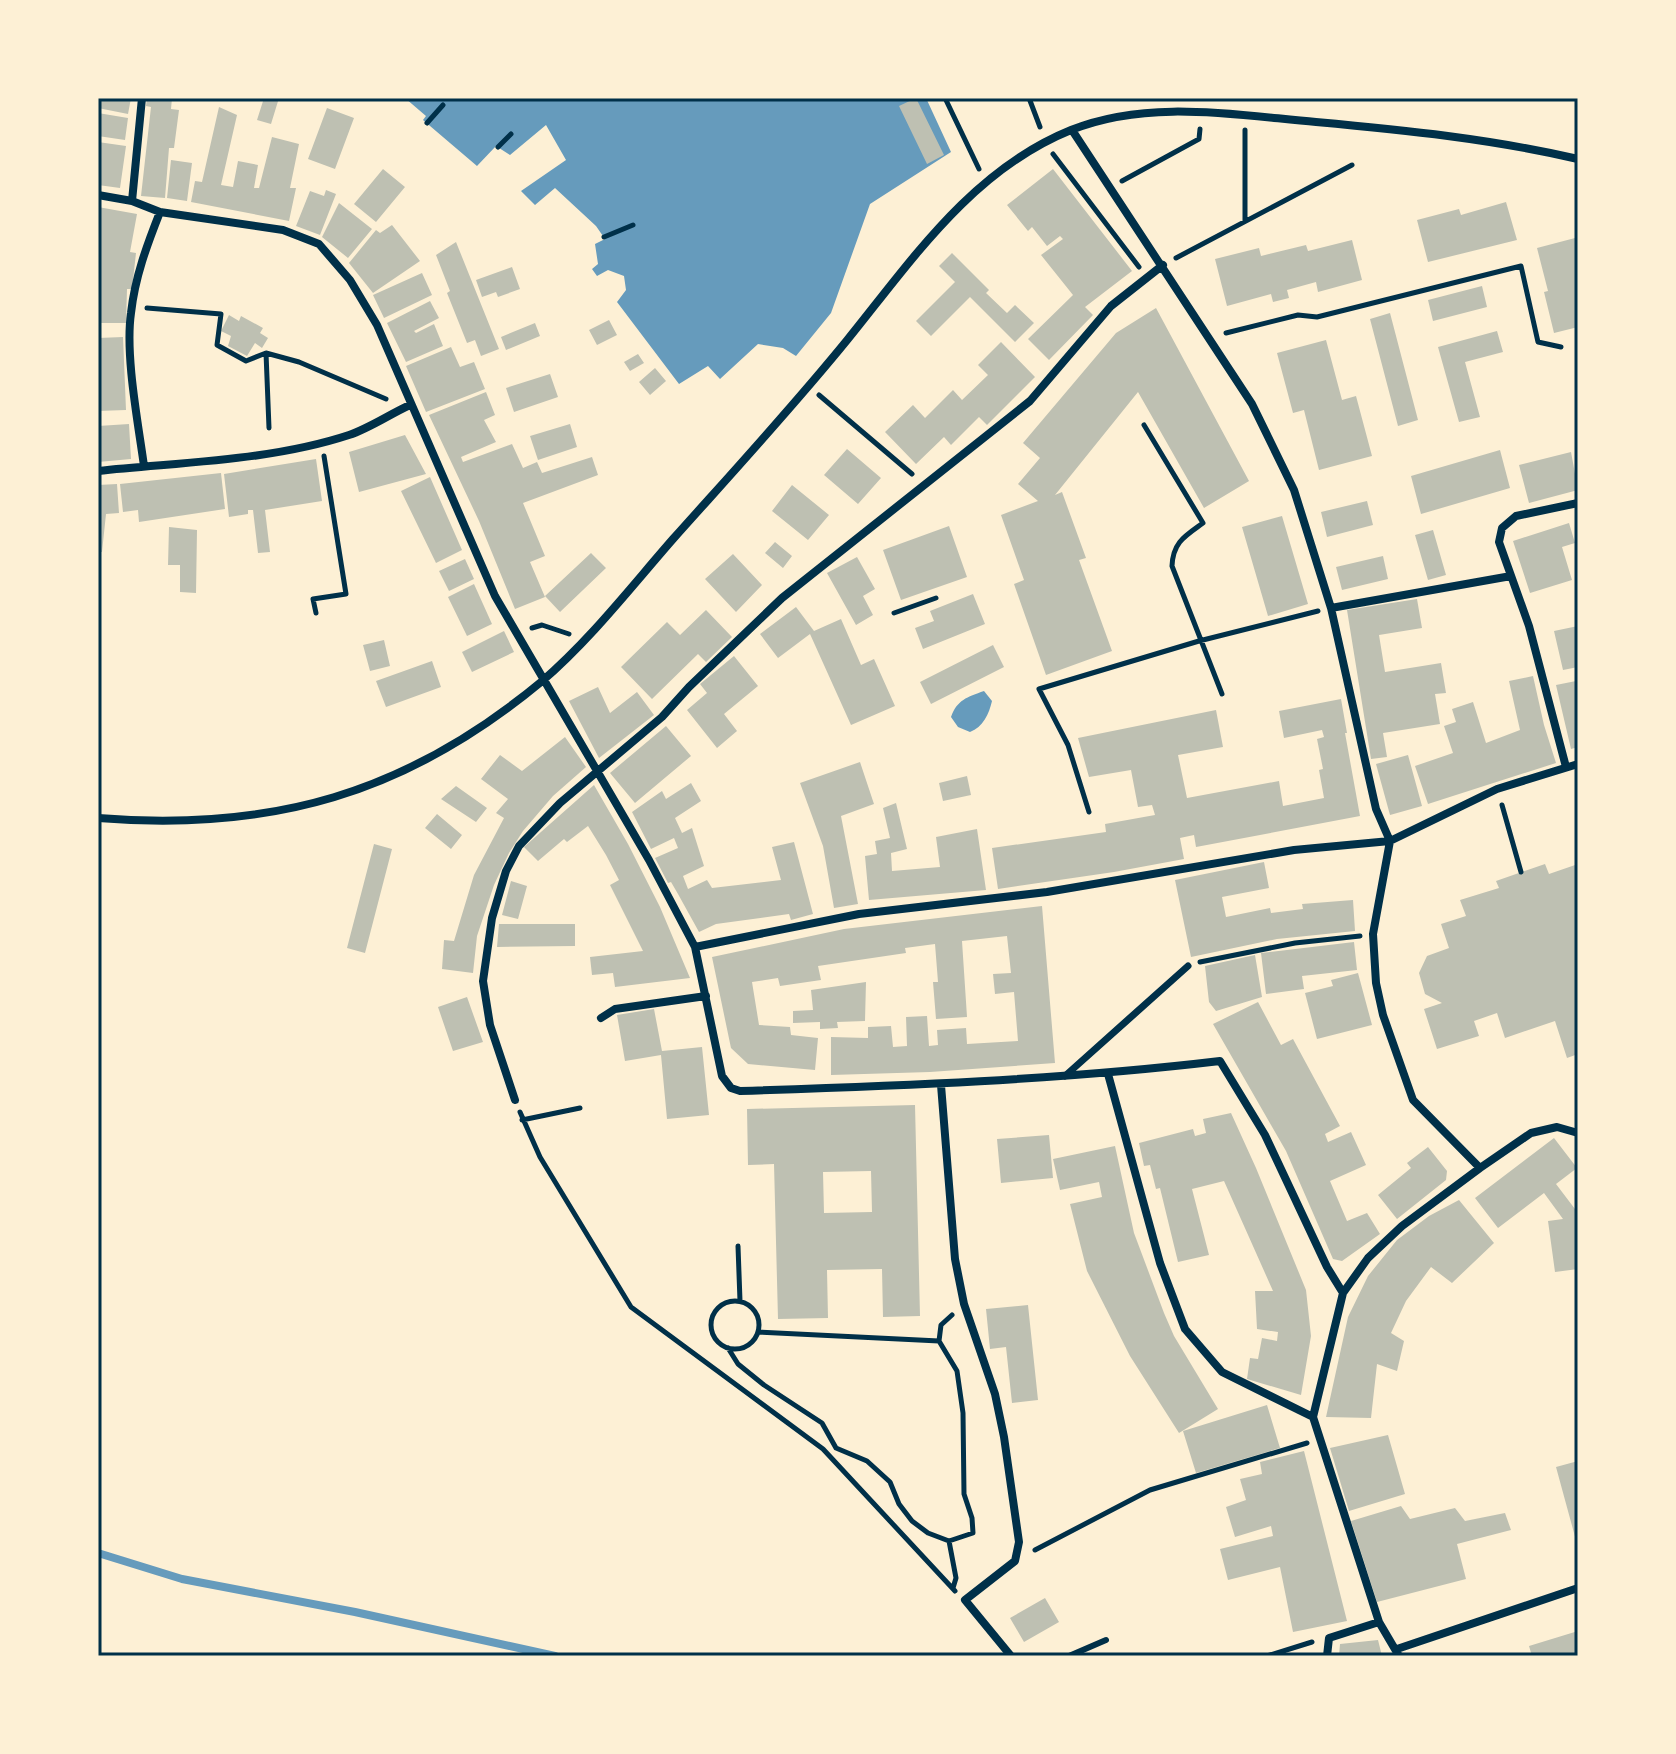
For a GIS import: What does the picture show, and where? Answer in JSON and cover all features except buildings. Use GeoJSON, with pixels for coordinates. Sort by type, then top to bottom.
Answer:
{"type":"FeatureCollection","features":[{"type":"Feature","properties":{"kind":"street"},"geometry":{"type":"LineString","coordinates":[[132,201],[142,98]]}},
{"type":"Feature","properties":{"kind":"street"},"geometry":{"type":"LineString","coordinates":[[98,818],[156,823],[260,816],[341,797],[412,767],[474,731],[542,680],[584,639],[809,387],[934,233],[985,181],[1072,130],[1139,113],[1204,112],[1520,145],[1578,159]]}},
{"type":"Feature","properties":{"kind":"street"},"geometry":{"type":"LineString","coordinates":[[1072,130],[1252,404],[1294,490],[1331,608],[1376,809],[1390,841],[1373,934],[1376,983],[1383,1015],[1413,1100],[1480,1168]]}},
{"type":"Feature","properties":{"kind":"street"},"geometry":{"type":"LineString","coordinates":[[98,195],[132,201],[160,212],[283,230],[319,244],[350,280],[377,325],[495,596],[598,771],[695,947],[722,1076],[731,1088],[740,1091],[941,1085],[1064,1078],[1220,1061],[1265,1135],[1327,1267],[1343,1293]]}},
{"type":"Feature","properties":{"kind":"street"},"geometry":{"type":"LineString","coordinates":[[144,466],[132,364],[132,307],[140,262],[160,212]]}},
{"type":"Feature","properties":{"kind":"street"},"geometry":{"type":"LineString","coordinates":[[515,1100],[490,1025],[483,981],[492,918],[506,871],[519,846],[560,803],[662,717],[782,598],[1030,401],[1111,306],[1163,265]]}},
{"type":"Feature","properties":{"kind":"street"},"geometry":{"type":"LineString","coordinates":[[98,471],[274,452],[322,442],[352,434],[410,405]]}},
{"type":"Feature","properties":{"kind":"street"},"geometry":{"type":"LineString","coordinates":[[1566,767],[1529,626],[1499,542],[1502,528],[1516,516],[1578,503]]}},
{"type":"Feature","properties":{"kind":"street"},"geometry":{"type":"LineString","coordinates":[[1331,608],[1511,576]]}},
{"type":"Feature","properties":{"kind":"street"},"geometry":{"type":"LineString","coordinates":[[695,947],[859,914],[1047,892],[1170,872],[1209,862],[1294,850],[1390,841],[1497,789],[1578,764]]}},
{"type":"Feature","properties":{"kind":"street"},"geometry":{"type":"LineString","coordinates":[[1064,1078],[1188,966]]}},
{"type":"Feature","properties":{"kind":"street"},"geometry":{"type":"LineString","coordinates":[[601,1018],[615,1009],[706,996]]}},
{"type":"Feature","properties":{"kind":"street"},"geometry":{"type":"LineString","coordinates":[[1108,1074],[1160,1263],[1185,1329],[1222,1372],[1313,1417]]}},
{"type":"Feature","properties":{"kind":"street"},"geometry":{"type":"LineString","coordinates":[[941,1085],[955,1259],[964,1304],[995,1394],[1019,1542],[1015,1561],[965,1600],[1011,1656]]}},
{"type":"Feature","properties":{"kind":"street"},"geometry":{"type":"LineString","coordinates":[[1578,1133],[1557,1127],[1531,1133],[1402,1226],[1368,1258],[1343,1293],[1313,1417],[1379,1622],[1398,1653],[1578,1588]]}},
{"type":"Feature","properties":{"kind":"street"},"geometry":{"type":"LineString","coordinates":[[1327,1656],[1329,1638],[1379,1622]]}},
{"type":"Feature","properties":{"kind":"lane"},"geometry":{"type":"LineString","coordinates":[[1069,1656],[1106,1640]]}},
{"type":"Feature","properties":{"kind":"path"},"geometry":{"type":"LineString","coordinates":[[945,98],[985,181]]}},
{"type":"Feature","properties":{"kind":"path"},"geometry":{"type":"LineString","coordinates":[[1029,98],[1046,143],[1062,169],[1147,278]]}},
{"type":"Feature","properties":{"kind":"path"},"geometry":{"type":"LineString","coordinates":[[427,123],[443,105]]}},
{"type":"Feature","properties":{"kind":"path"},"geometry":{"type":"LineString","coordinates":[[1110,187],[1199,139],[1204,112]]}},
{"type":"Feature","properties":{"kind":"path"},"geometry":{"type":"LineString","coordinates":[[1245,115],[1245,221]]}},
{"type":"Feature","properties":{"kind":"path"},"geometry":{"type":"LineString","coordinates":[[498,147],[511,134]]}},
{"type":"Feature","properties":{"kind":"path"},"geometry":{"type":"LineString","coordinates":[[1163,265],[1352,165]]}},
{"type":"Feature","properties":{"kind":"path"},"geometry":{"type":"LineString","coordinates":[[604,237],[633,225]]}},
{"type":"Feature","properties":{"kind":"path"},"geometry":{"type":"LineString","coordinates":[[1209,337],[1298,315],[1317,317],[1521,266],[1538,342],[1561,347]]}},
{"type":"Feature","properties":{"kind":"path"},"geometry":{"type":"LineString","coordinates":[[132,307],[221,314],[217,345],[246,361],[266,353],[299,362],[378,397],[410,405]]}},
{"type":"Feature","properties":{"kind":"path"},"geometry":{"type":"LineString","coordinates":[[266,353],[269,428]]}},
{"type":"Feature","properties":{"kind":"path"},"geometry":{"type":"LineString","coordinates":[[809,387],[924,485]]}},
{"type":"Feature","properties":{"kind":"path"},"geometry":{"type":"LineString","coordinates":[[1144,425],[1203,523],[1181,539],[1172,553],[1172,566],[1222,694]]}},
{"type":"Feature","properties":{"kind":"path"},"geometry":{"type":"LineString","coordinates":[[316,613],[313,599],[346,594],[322,442]]}},
{"type":"Feature","properties":{"kind":"path"},"geometry":{"type":"LineString","coordinates":[[894,613],[936,598]]}},
{"type":"Feature","properties":{"kind":"path"},"geometry":{"type":"LineString","coordinates":[[1089,812],[1068,745],[1039,689],[1199,641],[1331,608]]}},
{"type":"Feature","properties":{"kind":"path"},"geometry":{"type":"LineString","coordinates":[[516,631],[542,625],[584,639]]}},
{"type":"Feature","properties":{"kind":"path"},"geometry":{"type":"LineString","coordinates":[[1497,789],[1521,872]]}},
{"type":"Feature","properties":{"kind":"path"},"geometry":{"type":"LineString","coordinates":[[1188,966],[1295,943],[1373,934]]}},
{"type":"Feature","properties":{"kind":"path"},"geometry":{"type":"LineString","coordinates":[[515,1100],[540,1157],[631,1307],[823,1449],[965,1600]]}},
{"type":"Feature","properties":{"kind":"path"},"geometry":{"type":"LineString","coordinates":[[522,1120],[580,1108]]}},
{"type":"Feature","properties":{"kind":"path"},"geometry":{"type":"LineString","coordinates":[[738,1246],[740,1301]]}},
{"type":"Feature","properties":{"kind":"path"},"geometry":{"type":"LineString","coordinates":[[728,1348],[746,1347],[758,1332],[756,1313],[740,1301],[722,1304],[711,1319],[714,1337],[728,1348],[738,1364],[764,1385],[822,1423],[836,1448],[867,1461],[890,1482],[899,1504],[912,1521],[928,1533],[949,1541],[973,1533],[964,1494],[963,1413],[957,1371],[939,1341],[941,1325],[964,1304]]}},
{"type":"Feature","properties":{"kind":"path"},"geometry":{"type":"LineString","coordinates":[[758,1332],[939,1341]]}},
{"type":"Feature","properties":{"kind":"path"},"geometry":{"type":"LineString","coordinates":[[1015,1561],[1150,1490],[1319,1440]]}},
{"type":"Feature","properties":{"kind":"path"},"geometry":{"type":"LineString","coordinates":[[949,1541],[956,1578],[953,1589]]}},
{"type":"Feature","properties":{"kind":"path"},"geometry":{"type":"LineString","coordinates":[[1267,1656],[1329,1638]]}},
{"type":"Feature","properties":{"kind":"water"},"geometry":{"type":"Polygon","coordinates":[[[405,98],[926,98],[951,152],[870,204],[831,313],[796,356],[783,348],[758,344],[720,379],[708,366],[679,384],[617,302],[626,290],[624,276],[608,270],[597,276],[592,269],[598,264],[595,244],[605,239],[596,226],[555,188],[535,205],[521,191],[566,160],[546,125],[510,155],[496,146],[477,166],[423,120],[426,116],[405,98]]]}},
{"type":"Feature","properties":{"kind":"water"},"geometry":{"type":"Polygon","coordinates":[[[984,691],[992,701],[985,720],[970,732],[958,727],[951,717],[956,707],[968,697],[984,691]]]}},
{"type":"Feature","properties":{"kind":"waterway"},"geometry":{"type":"LineString","coordinates":[[98,1553],[182,1579],[355,1612],[555,1656]]}}]}
